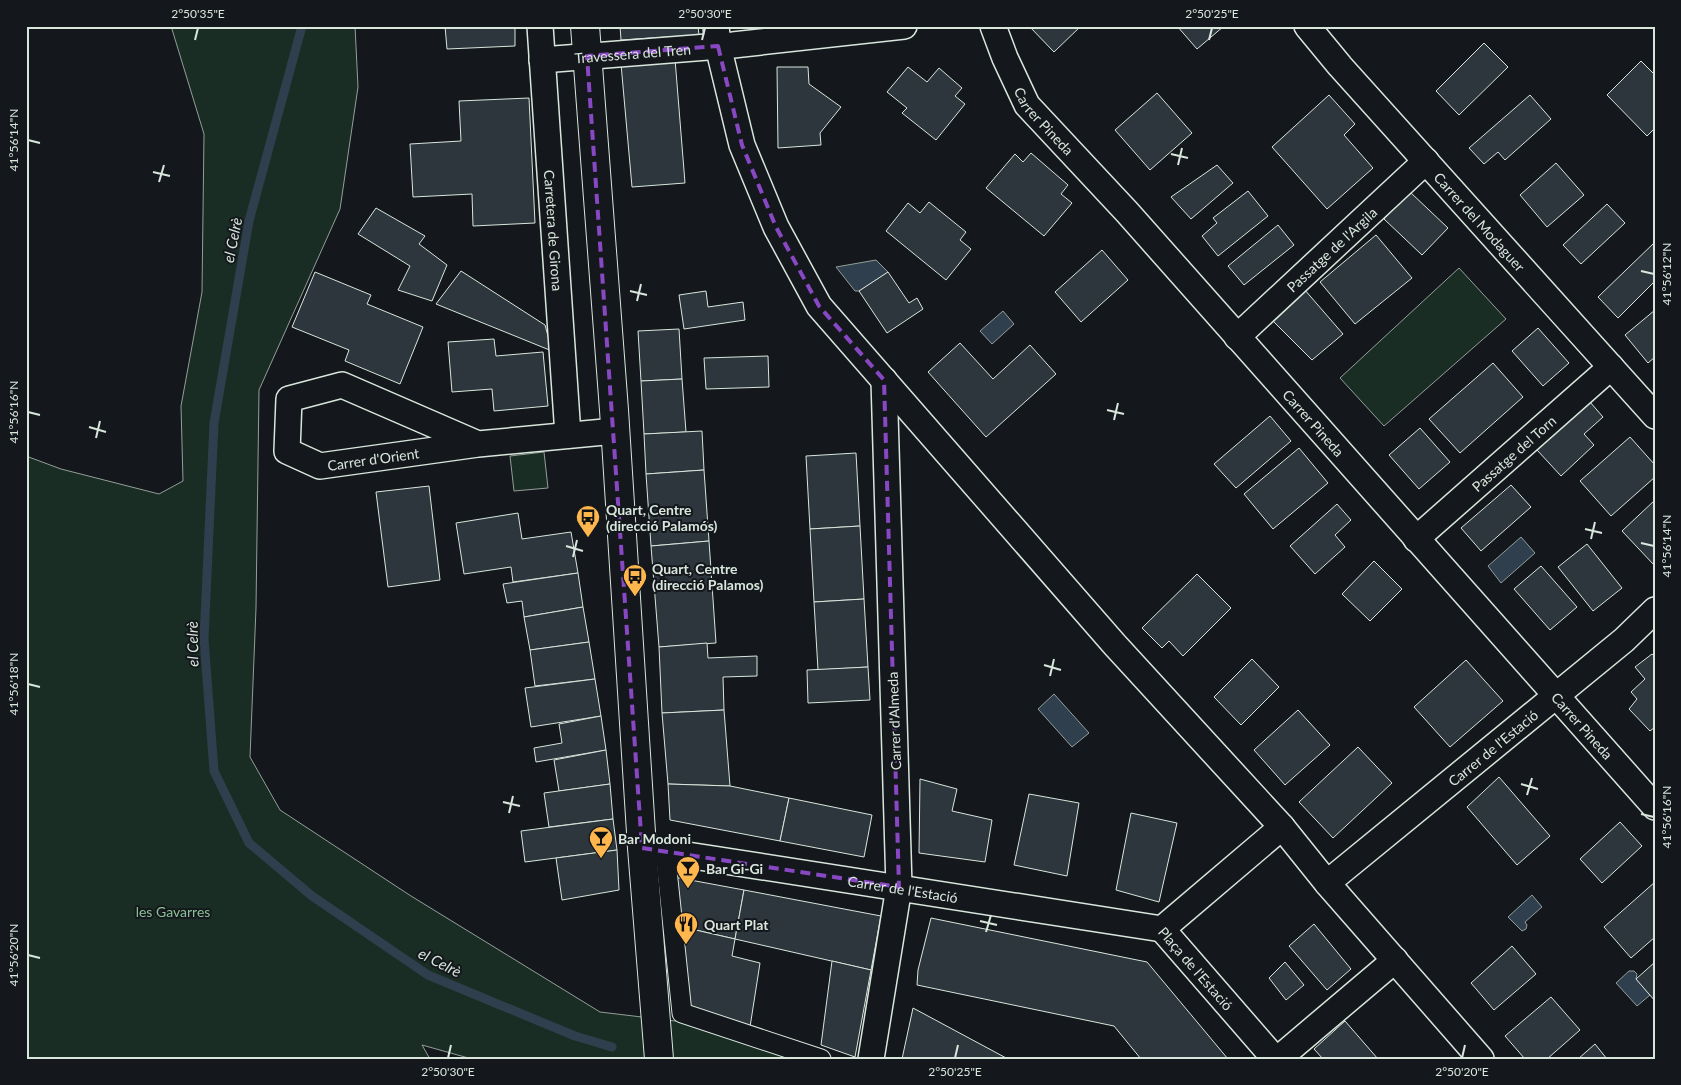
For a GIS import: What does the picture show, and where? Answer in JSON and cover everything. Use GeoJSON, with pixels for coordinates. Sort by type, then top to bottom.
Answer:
{"type":"FeatureCollection","features":[{"type":"Feature","properties":{"kind":"main road"},"geometry":{"type":"LineString","coordinates":[[584,26],[615,430],[654,850],[659,1059]]}},
{"type":"Feature","properties":{"kind":"street","name":"Carretera de Girona"},"geometry":{"type":"LineString","coordinates":[[540,26],[568,435]]}},
{"type":"Feature","properties":{"kind":"street","name":"Travessera del Tren"},"geometry":{"type":"LineString","coordinates":[[542,60],[587,56],[717,36],[904,26]]}},
{"type":"Feature","properties":{"kind":"street","name":"Carrer Pineda"},"geometry":{"type":"LineString","coordinates":[[993,26],[1005,58],[1027,105],[1237,337],[1655,807]]}},
{"type":"Feature","properties":{"kind":"street","name":"Carrer del Modaguer"},"geometry":{"type":"LineString","coordinates":[[1307,26],[1340,66],[1655,416]]}},
{"type":"Feature","properties":{"kind":"street"},"geometry":{"type":"LineString","coordinates":[[717,36],[742,146],[776,227],[819,306],[1115,645],[1282,827],[1327,883],[1482,1059]]}},
{"type":"Feature","properties":{"kind":"street","name":"Passatge de l'Argila"},"geometry":{"type":"LineString","coordinates":[[1237,337],[1426,162]]}},
{"type":"Feature","properties":{"kind":"street","name":"Passatge del Torn"},"geometry":{"type":"LineString","coordinates":[[1416,539],[1611,368]]}},
{"type":"Feature","properties":{"kind":"street","name":"Carrer d'Almeda"},"geometry":{"type":"LineString","coordinates":[[871,1059],[898,887],[884,380]]}},
{"type":"Feature","properties":{"kind":"street","name":"Carrer d'Orient"},"geometry":{"type":"LineString","coordinates":[[478,444],[342,385],[288,398],[287,451],[320,466],[478,444],[615,430]]}},
{"type":"Feature","properties":{"kind":"street","name":"Carrer de l'Estació"},"geometry":{"type":"LineString","coordinates":[[1327,883],[1624,640],[1655,610]]}},
{"type":"Feature","properties":{"kind":"street","name":"Plaça de l'Estació"},"geometry":{"type":"LineString","coordinates":[[1282,827],[1162,929],[1276,1059],[1395,960]]}},
{"type":"Feature","properties":{"kind":"street"},"geometry":{"type":"LineString","coordinates":[[654,850],[682,1013],[821,1059]]}},
{"type":"Feature","properties":{"kind":"street","name":"Carrer de l'Estació"},"geometry":{"type":"LineString","coordinates":[[654,850],[1162,929]]}},
{"type":"Feature","properties":{"kind":"highlighted area"},"geometry":{"type":"Polygon","coordinates":[[[718,46],[742,145],[776,227],[819,306],[884,380],[899,887],[642,848],[587,56],[718,46]]]}},
{"type":"Feature","properties":{"kind":"green space","name":"les Gavarres"},"geometry":{"type":"Polygon","coordinates":[[[171,26],[355,26],[358,87],[340,209],[259,390],[256,608],[250,757],[280,810],[411,896],[600,1012],[692,1023],[791,1059],[472,1059],[422,1045],[430,1059],[26,1059],[26,456],[61,469],[159,494],[183,481],[181,406],[202,292],[204,134],[171,26]]]}},
{"type":"Feature","properties":{"kind":"green space"},"geometry":{"type":"Polygon","coordinates":[[[1459,268],[1506,319],[1384,426],[1340,378],[1459,268]]]}},
{"type":"Feature","properties":{"kind":"green space"},"geometry":{"type":"Polygon","coordinates":[[[544,452],[548,488],[514,491],[510,456],[544,452]]]}},
{"type":"Feature","properties":{"kind":"water"},"geometry":{"type":"Polygon","coordinates":[[[876,260],[888,272],[859,291],[855,291],[836,267],[876,260]]]}},
{"type":"Feature","properties":{"kind":"water"},"geometry":{"type":"Polygon","coordinates":[[[1003,311],[1014,324],[992,344],[980,331],[1003,311]]]}},
{"type":"Feature","properties":{"kind":"water"},"geometry":{"type":"Polygon","coordinates":[[[1521,537],[1535,553],[1501,583],[1488,566],[1521,537]]]}},
{"type":"Feature","properties":{"kind":"water"},"geometry":{"type":"Polygon","coordinates":[[[1054,694],[1089,733],[1072,747],[1038,709],[1054,694]]]}},
{"type":"Feature","properties":{"kind":"water"},"geometry":{"type":"Polygon","coordinates":[[[1532,895],[1542,907],[1525,922],[1527,925],[1526,929],[1522,931],[1508,917],[1532,895]]]}},
{"type":"Feature","properties":{"kind":"water"},"geometry":{"type":"Polygon","coordinates":[[[1629,971],[1634,971],[1637,974],[1636,979],[1650,995],[1637,1006],[1616,983],[1629,971]]]}},
{"type":"Feature","properties":{"kind":"building"},"geometry":{"type":"Polygon","coordinates":[[[445,26],[515,26],[515,46],[447,49],[445,26]]]}},
{"type":"Feature","properties":{"kind":"building"},"geometry":{"type":"Polygon","coordinates":[[[620,26],[698,26],[699,35],[621,40],[620,26]]]}},
{"type":"Feature","properties":{"kind":"building"},"geometry":{"type":"Polygon","coordinates":[[[1029,26],[1081,26],[1054,52],[1029,26]]]}},
{"type":"Feature","properties":{"kind":"building"},"geometry":{"type":"Polygon","coordinates":[[[1177,26],[1224,26],[1197,49],[1177,26]]]}},
{"type":"Feature","properties":{"kind":"building"},"geometry":{"type":"Polygon","coordinates":[[[1484,43],[1508,67],[1459,115],[1436,91],[1484,43]]]}},
{"type":"Feature","properties":{"kind":"building"},"geometry":{"type":"Polygon","coordinates":[[[675,59],[685,183],[632,187],[621,64],[675,59]]]}},
{"type":"Feature","properties":{"kind":"building"},"geometry":{"type":"Polygon","coordinates":[[[1641,61],[1655,75],[1655,128],[1647,136],[1607,95],[1641,61]]]}},
{"type":"Feature","properties":{"kind":"building"},"geometry":{"type":"Polygon","coordinates":[[[777,67],[808,67],[809,84],[841,107],[820,133],[821,145],[778,148],[777,67]]]}},
{"type":"Feature","properties":{"kind":"building"},"geometry":{"type":"Polygon","coordinates":[[[908,67],[927,82],[939,68],[962,88],[955,96],[965,104],[936,140],[902,113],[907,108],[887,92],[908,67]]]}},
{"type":"Feature","properties":{"kind":"building"},"geometry":{"type":"Polygon","coordinates":[[[1157,93],[1192,133],[1150,170],[1115,130],[1157,93]]]}},
{"type":"Feature","properties":{"kind":"building"},"geometry":{"type":"Polygon","coordinates":[[[1329,95],[1355,124],[1344,135],[1373,168],[1327,209],[1272,147],[1329,95]]]}},
{"type":"Feature","properties":{"kind":"building"},"geometry":{"type":"Polygon","coordinates":[[[1530,95],[1551,119],[1505,160],[1498,152],[1484,164],[1469,148],[1530,95]]]}},
{"type":"Feature","properties":{"kind":"building"},"geometry":{"type":"Polygon","coordinates":[[[529,98],[535,223],[473,226],[472,194],[413,197],[410,144],[461,141],[459,101],[529,98]]]}},
{"type":"Feature","properties":{"kind":"building"},"geometry":{"type":"Polygon","coordinates":[[[1031,153],[1068,185],[1061,194],[1072,203],[1044,236],[986,188],[1015,154],[1023,162],[1031,153]]]}},
{"type":"Feature","properties":{"kind":"building"},"geometry":{"type":"Polygon","coordinates":[[[1556,163],[1584,195],[1547,227],[1520,195],[1556,163]]]}},
{"type":"Feature","properties":{"kind":"building"},"geometry":{"type":"Polygon","coordinates":[[[1217,165],[1233,183],[1191,219],[1171,197],[1217,165]]]}},
{"type":"Feature","properties":{"kind":"building"},"geometry":{"type":"Polygon","coordinates":[[[1248,191],[1268,216],[1218,256],[1202,236],[1217,223],[1213,218],[1248,191]]]}},
{"type":"Feature","properties":{"kind":"building"},"geometry":{"type":"Polygon","coordinates":[[[1410,192],[1448,228],[1422,255],[1384,219],[1410,192]]]}},
{"type":"Feature","properties":{"kind":"building"},"geometry":{"type":"Polygon","coordinates":[[[929,202],[966,232],[960,240],[971,249],[946,280],[886,231],[908,203],[920,213],[929,202]]]}},
{"type":"Feature","properties":{"kind":"building"},"geometry":{"type":"Polygon","coordinates":[[[1607,204],[1625,223],[1581,264],[1563,245],[1607,204]]]}},
{"type":"Feature","properties":{"kind":"building"},"geometry":{"type":"Polygon","coordinates":[[[376,208],[425,236],[419,244],[447,265],[432,301],[398,290],[410,266],[358,234],[376,208]]]}},
{"type":"Feature","properties":{"kind":"building"},"geometry":{"type":"Polygon","coordinates":[[[1278,225],[1294,245],[1244,285],[1228,266],[1278,225]]]}},
{"type":"Feature","properties":{"kind":"building"},"geometry":{"type":"Polygon","coordinates":[[[1376,235],[1412,278],[1355,324],[1320,282],[1376,235]]]}},
{"type":"Feature","properties":{"kind":"building"},"geometry":{"type":"Polygon","coordinates":[[[1655,242],[1655,281],[1618,318],[1598,297],[1655,242]]]}},
{"type":"Feature","properties":{"kind":"building"},"geometry":{"type":"Polygon","coordinates":[[[1102,250],[1128,280],[1081,322],[1055,292],[1102,250]]]}},
{"type":"Feature","properties":{"kind":"building"},"geometry":{"type":"Polygon","coordinates":[[[461,271],[545,325],[552,351],[436,304],[461,271]]]}},
{"type":"Feature","properties":{"kind":"building"},"geometry":{"type":"Polygon","coordinates":[[[315,272],[371,295],[367,304],[423,327],[400,384],[345,361],[349,350],[292,327],[315,272]]]}},
{"type":"Feature","properties":{"kind":"building"},"geometry":{"type":"Polygon","coordinates":[[[888,272],[909,303],[917,298],[923,309],[887,333],[859,291],[888,272]]]}},
{"type":"Feature","properties":{"kind":"building"},"geometry":{"type":"Polygon","coordinates":[[[1304,289],[1343,334],[1312,360],[1271,319],[1304,289]]]}},
{"type":"Feature","properties":{"kind":"building"},"geometry":{"type":"Polygon","coordinates":[[[706,291],[708,307],[743,302],[745,320],[684,329],[679,295],[706,291]]]}},
{"type":"Feature","properties":{"kind":"building"},"geometry":{"type":"Polygon","coordinates":[[[1655,310],[1655,357],[1648,363],[1625,335],[1655,310]]]}},
{"type":"Feature","properties":{"kind":"building"},"geometry":{"type":"Polygon","coordinates":[[[1538,328],[1569,363],[1543,386],[1512,351],[1538,328]]]}},
{"type":"Feature","properties":{"kind":"building"},"geometry":{"type":"Polygon","coordinates":[[[679,329],[682,379],[641,381],[638,331],[679,329]]]}},
{"type":"Feature","properties":{"kind":"building"},"geometry":{"type":"Polygon","coordinates":[[[494,339],[496,356],[543,352],[548,406],[494,411],[492,389],[452,392],[448,342],[494,339]]]}},
{"type":"Feature","properties":{"kind":"building"},"geometry":{"type":"Polygon","coordinates":[[[960,343],[993,379],[1030,345],[1056,374],[986,437],[928,372],[960,343]]]}},
{"type":"Feature","properties":{"kind":"building"},"geometry":{"type":"Polygon","coordinates":[[[768,356],[769,387],[706,389],[704,358],[768,356]]]}},
{"type":"Feature","properties":{"kind":"building"},"geometry":{"type":"Polygon","coordinates":[[[1493,363],[1523,397],[1460,453],[1429,419],[1493,363]]]}},
{"type":"Feature","properties":{"kind":"building"},"geometry":{"type":"Polygon","coordinates":[[[682,379],[686,432],[644,434],[641,381],[682,379]]]}},
{"type":"Feature","properties":{"kind":"building"},"geometry":{"type":"Polygon","coordinates":[[[1590,402],[1603,417],[1584,434],[1594,445],[1561,476],[1537,450],[1590,402]]]}},
{"type":"Feature","properties":{"kind":"building"},"geometry":{"type":"Polygon","coordinates":[[[1270,416],[1291,441],[1236,488],[1214,464],[1270,416]]]}},
{"type":"Feature","properties":{"kind":"building"},"geometry":{"type":"Polygon","coordinates":[[[1420,428],[1450,462],[1419,489],[1389,455],[1420,428]]]}},
{"type":"Feature","properties":{"kind":"building"},"geometry":{"type":"Polygon","coordinates":[[[702,431],[704,470],[646,474],[644,434],[702,431]]]}},
{"type":"Feature","properties":{"kind":"building"},"geometry":{"type":"Polygon","coordinates":[[[1630,437],[1655,465],[1655,477],[1611,516],[1580,481],[1630,437]]]}},
{"type":"Feature","properties":{"kind":"building"},"geometry":{"type":"Polygon","coordinates":[[[1299,448],[1328,483],[1273,529],[1244,494],[1299,448]]]}},
{"type":"Feature","properties":{"kind":"building"},"geometry":{"type":"Polygon","coordinates":[[[856,453],[860,526],[810,529],[806,456],[856,453]]]}},
{"type":"Feature","properties":{"kind":"building"},"geometry":{"type":"Polygon","coordinates":[[[704,470],[709,541],[651,546],[646,474],[704,470]]]}},
{"type":"Feature","properties":{"kind":"building"},"geometry":{"type":"Polygon","coordinates":[[[1511,485],[1531,507],[1481,551],[1461,528],[1511,485]]]}},
{"type":"Feature","properties":{"kind":"building"},"geometry":{"type":"Polygon","coordinates":[[[429,486],[440,580],[388,587],[376,492],[429,486]]]}},
{"type":"Feature","properties":{"kind":"building"},"geometry":{"type":"Polygon","coordinates":[[[1655,500],[1655,564],[1654,565],[1622,531],[1655,500]]]}},
{"type":"Feature","properties":{"kind":"building"},"geometry":{"type":"Polygon","coordinates":[[[1337,504],[1351,520],[1335,535],[1345,547],[1315,574],[1290,546],[1337,504]]]}},
{"type":"Feature","properties":{"kind":"building"},"geometry":{"type":"Polygon","coordinates":[[[518,513],[522,539],[571,532],[578,573],[513,582],[511,567],[464,574],[456,523],[518,513]]]}},
{"type":"Feature","properties":{"kind":"building"},"geometry":{"type":"Polygon","coordinates":[[[860,526],[864,599],[814,602],[810,529],[860,526]]]}},
{"type":"Feature","properties":{"kind":"building"},"geometry":{"type":"Polygon","coordinates":[[[709,541],[716,643],[659,647],[651,546],[709,541]]]}},
{"type":"Feature","properties":{"kind":"building"},"geometry":{"type":"Polygon","coordinates":[[[1587,544],[1622,588],[1593,611],[1558,567],[1587,544]]]}},
{"type":"Feature","properties":{"kind":"building"},"geometry":{"type":"Polygon","coordinates":[[[1374,561],[1402,589],[1370,621],[1342,594],[1374,561]]]}},
{"type":"Feature","properties":{"kind":"building"},"geometry":{"type":"Polygon","coordinates":[[[1541,566],[1577,607],[1550,630],[1514,589],[1541,566]]]}},
{"type":"Feature","properties":{"kind":"building"},"geometry":{"type":"Polygon","coordinates":[[[578,573],[583,607],[524,617],[522,601],[507,603],[503,584],[578,573]]]}},
{"type":"Feature","properties":{"kind":"building"},"geometry":{"type":"Polygon","coordinates":[[[1197,574],[1231,608],[1183,656],[1169,641],[1162,648],[1142,628],[1197,574]]]}},
{"type":"Feature","properties":{"kind":"building"},"geometry":{"type":"Polygon","coordinates":[[[864,599],[868,667],[818,670],[814,602],[864,599]]]}},
{"type":"Feature","properties":{"kind":"building"},"geometry":{"type":"Polygon","coordinates":[[[583,607],[589,642],[530,650],[524,617],[583,607]]]}},
{"type":"Feature","properties":{"kind":"building"},"geometry":{"type":"Polygon","coordinates":[[[589,642],[595,679],[535,686],[530,650],[589,642]]]}},
{"type":"Feature","properties":{"kind":"building"},"geometry":{"type":"Polygon","coordinates":[[[707,643],[708,658],[757,656],[757,676],[723,677],[724,710],[662,713],[659,647],[707,643]]]}},
{"type":"Feature","properties":{"kind":"building"},"geometry":{"type":"Polygon","coordinates":[[[1652,654],[1655,657],[1655,727],[1650,731],[1629,709],[1637,699],[1631,692],[1645,679],[1635,667],[1652,654]]]}},
{"type":"Feature","properties":{"kind":"building"},"geometry":{"type":"Polygon","coordinates":[[[1252,659],[1279,687],[1241,725],[1214,697],[1252,659]]]}},
{"type":"Feature","properties":{"kind":"building"},"geometry":{"type":"Polygon","coordinates":[[[1466,660],[1503,701],[1450,747],[1414,707],[1466,660]]]}},
{"type":"Feature","properties":{"kind":"building"},"geometry":{"type":"Polygon","coordinates":[[[868,667],[870,700],[808,703],[807,670],[868,667]]]}},
{"type":"Feature","properties":{"kind":"building"},"geometry":{"type":"Polygon","coordinates":[[[595,679],[601,716],[531,727],[525,688],[595,679]]]}},
{"type":"Feature","properties":{"kind":"building"},"geometry":{"type":"Polygon","coordinates":[[[724,710],[730,786],[668,784],[662,713],[724,710]]]}},
{"type":"Feature","properties":{"kind":"building"},"geometry":{"type":"Polygon","coordinates":[[[1298,710],[1330,745],[1285,785],[1254,750],[1298,710]]]}},
{"type":"Feature","properties":{"kind":"building"},"geometry":{"type":"Polygon","coordinates":[[[601,716],[606,750],[536,762],[534,748],[562,743],[559,724],[601,716]]]}},
{"type":"Feature","properties":{"kind":"building"},"geometry":{"type":"Polygon","coordinates":[[[1358,747],[1392,783],[1333,838],[1299,802],[1358,747]]]}},
{"type":"Feature","properties":{"kind":"building"},"geometry":{"type":"Polygon","coordinates":[[[606,750],[610,784],[559,791],[554,760],[606,750]]]}},
{"type":"Feature","properties":{"kind":"building"},"geometry":{"type":"Polygon","coordinates":[[[1499,777],[1550,836],[1517,865],[1467,807],[1499,777]]]}},
{"type":"Feature","properties":{"kind":"building"},"geometry":{"type":"Polygon","coordinates":[[[920,779],[957,789],[952,811],[992,820],[985,862],[919,853],[920,779]]]}},
{"type":"Feature","properties":{"kind":"building"},"geometry":{"type":"Polygon","coordinates":[[[610,784],[613,819],[549,827],[544,793],[610,784]]]}},
{"type":"Feature","properties":{"kind":"building"},"geometry":{"type":"Polygon","coordinates":[[[668,784],[730,786],[789,798],[780,841],[670,820],[668,784]]]}},
{"type":"Feature","properties":{"kind":"building"},"geometry":{"type":"Polygon","coordinates":[[[1029,794],[1079,803],[1067,876],[1014,865],[1029,794]]]}},
{"type":"Feature","properties":{"kind":"building"},"geometry":{"type":"Polygon","coordinates":[[[789,798],[872,815],[864,857],[780,841],[789,798]]]}},
{"type":"Feature","properties":{"kind":"building"},"geometry":{"type":"Polygon","coordinates":[[[1131,813],[1177,823],[1159,902],[1116,890],[1131,813]]]}},
{"type":"Feature","properties":{"kind":"building"},"geometry":{"type":"Polygon","coordinates":[[[613,819],[617,850],[525,862],[521,831],[613,819]]]}},
{"type":"Feature","properties":{"kind":"building"},"geometry":{"type":"Polygon","coordinates":[[[1620,822],[1642,846],[1602,883],[1580,859],[1620,822]]]}},
{"type":"Feature","properties":{"kind":"building"},"geometry":{"type":"Polygon","coordinates":[[[617,850],[619,890],[562,900],[556,858],[617,850]]]}},
{"type":"Feature","properties":{"kind":"building"},"geometry":{"type":"Polygon","coordinates":[[[674,877],[744,890],[735,939],[678,926],[674,877]]]}},
{"type":"Feature","properties":{"kind":"building"},"geometry":{"type":"Polygon","coordinates":[[[1655,882],[1655,937],[1631,958],[1604,927],[1655,882]]]}},
{"type":"Feature","properties":{"kind":"building"},"geometry":{"type":"Polygon","coordinates":[[[744,890],[881,916],[871,970],[735,939],[744,890]]]}},
{"type":"Feature","properties":{"kind":"building"},"geometry":{"type":"Polygon","coordinates":[[[931,918],[1147,962],[1228,1059],[1141,1059],[1114,1026],[917,985],[918,970],[931,918]]]}},
{"type":"Feature","properties":{"kind":"building"},"geometry":{"type":"Polygon","coordinates":[[[1314,924],[1351,969],[1327,990],[1289,946],[1314,924]]]}},
{"type":"Feature","properties":{"kind":"building"},"geometry":{"type":"Polygon","coordinates":[[[678,926],[735,939],[732,956],[760,963],[750,1027],[685,1006],[678,926]]]}},
{"type":"Feature","properties":{"kind":"building"},"geometry":{"type":"Polygon","coordinates":[[[1512,946],[1536,974],[1494,1010],[1471,983],[1512,946]]]}},
{"type":"Feature","properties":{"kind":"building"},"geometry":{"type":"Polygon","coordinates":[[[832,961],[871,970],[855,1057],[821,1045],[832,961]]]}},
{"type":"Feature","properties":{"kind":"building"},"geometry":{"type":"Polygon","coordinates":[[[1285,962],[1304,985],[1286,1000],[1269,978],[1285,962]]]}},
{"type":"Feature","properties":{"kind":"building"},"geometry":{"type":"Polygon","coordinates":[[[1655,962],[1655,1001],[1636,979],[1655,962]]]}},
{"type":"Feature","properties":{"kind":"building"},"geometry":{"type":"Polygon","coordinates":[[[1551,997],[1580,1030],[1547,1059],[1525,1059],[1505,1036],[1551,997]]]}},
{"type":"Feature","properties":{"kind":"building"},"geometry":{"type":"Polygon","coordinates":[[[913,1008],[1008,1059],[902,1059],[913,1008]]]}},
{"type":"Feature","properties":{"kind":"building"},"geometry":{"type":"Polygon","coordinates":[[[1345,1021],[1378,1059],[1323,1059],[1314,1049],[1345,1021]]]}},
{"type":"Feature","properties":{"kind":"building"},"geometry":{"type":"Polygon","coordinates":[[[1595,1044],[1607,1059],[1578,1059],[1595,1044]]]}},
{"type":"Feature","properties":{"kind":"waterway","name":"el Celrè"},"geometry":{"type":"LineString","coordinates":[[302,26],[249,221],[214,423],[204,639],[214,771],[249,843],[312,896],[428,975],[575,1036],[612,1047]]}},
{"type":"Feature","properties":{"kind":"place","name":"Quart, Centre (direcció Palamós)"},"geometry":{"type":"Point","coordinates":[588,538]}},
{"type":"Feature","properties":{"kind":"place","name":"Quart, Centre (direcció Palamos)"},"geometry":{"type":"Point","coordinates":[635,597]}},
{"type":"Feature","properties":{"kind":"place","name":"Bar Modoni"},"geometry":{"type":"Point","coordinates":[601,859]}},
{"type":"Feature","properties":{"kind":"place","name":"Bar Gi-Gi"},"geometry":{"type":"Point","coordinates":[688,889]}},
{"type":"Feature","properties":{"kind":"place","name":"Quart Plat"},"geometry":{"type":"Point","coordinates":[686,945]}}]}
